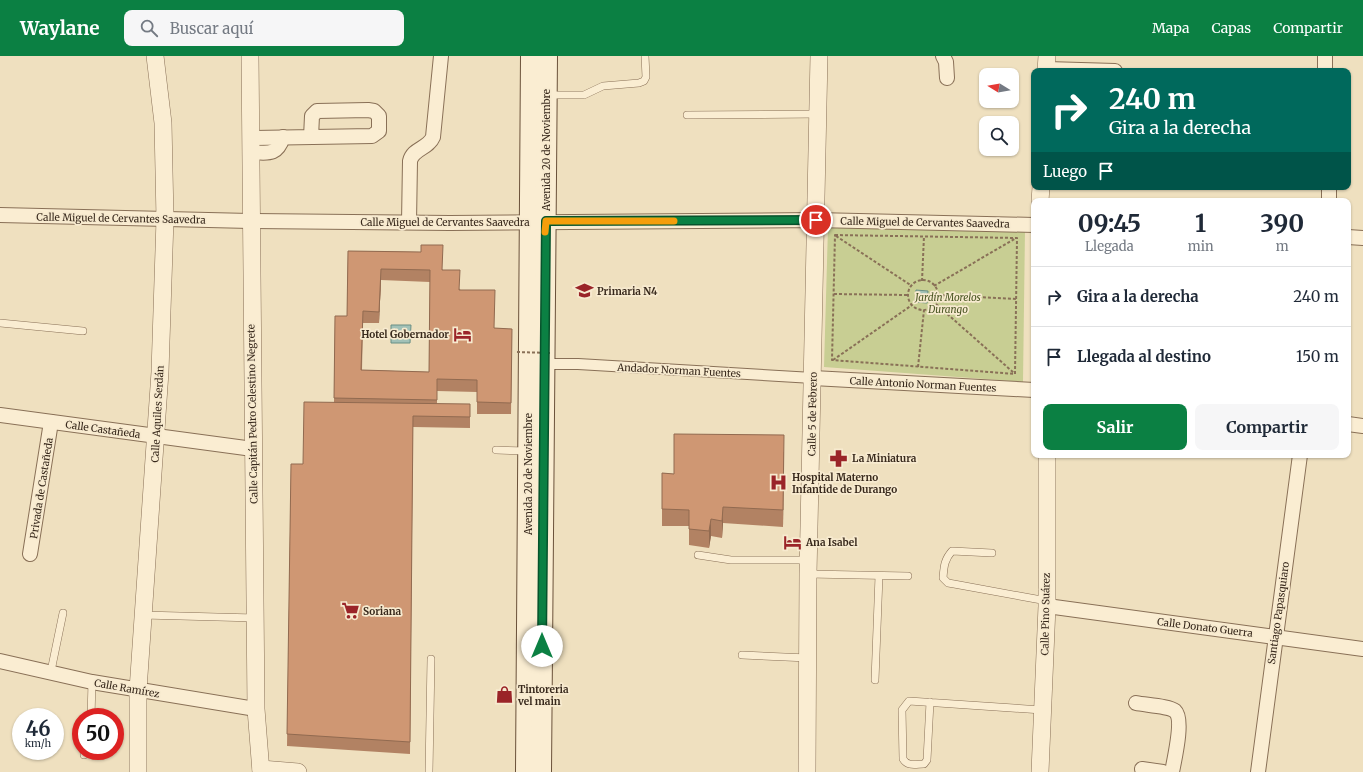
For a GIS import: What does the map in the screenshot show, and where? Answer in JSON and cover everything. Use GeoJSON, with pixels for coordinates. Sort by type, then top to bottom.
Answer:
{"type":"FeatureCollection","features":[{"type":"Feature","properties":{"kind":"main road","name":"Avenida 20 de Noviembre"},"geometry":{"type":"LineString","coordinates":[[531,56],[538,222],[547,358],[541,772]]}},
{"type":"Feature","properties":{"kind":"main road","name":"Avenida 20 de Noviembre"},"geometry":{"type":"LineString","coordinates":[[526,772],[529,451],[538,222],[547,56]]}},
{"type":"Feature","properties":{"kind":"street","name":"Calle Aquiles Serdán"},"geometry":{"type":"LineString","coordinates":[[138,772],[138,690],[156,436],[165,219],[163,124],[155,56]]}},
{"type":"Feature","properties":{"kind":"street","name":"Calle Capitán Pedro Celestino Negrete"},"geometry":{"type":"LineString","coordinates":[[250,56],[250,221],[256,709],[261,771]]}},
{"type":"Feature","properties":{"kind":"street"},"geometry":{"type":"LineString","coordinates":[[409,222],[411,156],[414,152],[428,145],[433,136],[441,56]]}},
{"type":"Feature","properties":{"kind":"street","name":"Calle 5 de Febrero"},"geometry":{"type":"LineString","coordinates":[[807,772],[809,567],[819,56]]}},
{"type":"Feature","properties":{"kind":"street"},"geometry":{"type":"LineString","coordinates":[[943,56],[946,62],[947,78]]}},
{"type":"Feature","properties":{"kind":"street"},"geometry":{"type":"LineString","coordinates":[[1325,56],[1325,68]]}},
{"type":"Feature","properties":{"kind":"street"},"geometry":{"type":"LineString","coordinates":[[1047,65],[1081,68]]}},
{"type":"Feature","properties":{"kind":"street"},"geometry":{"type":"LineString","coordinates":[[250,145],[273,152],[280,148],[283,137],[311,137],[372,136],[378,131],[379,116],[374,111],[368,110],[317,111],[312,116],[311,137]]}},
{"type":"Feature","properties":{"kind":"street","name":"Calle Miguel de Cervantes Saavedra"},"geometry":{"type":"LineString","coordinates":[[0,215],[250,221],[538,222],[816,220],[1031,225]]}},
{"type":"Feature","properties":{"kind":"street"},"geometry":{"type":"LineString","coordinates":[[1351,237],[1363,238]]}},
{"type":"Feature","properties":{"kind":"street","name":"Andador Norman Fuentes"},"geometry":{"type":"LineString","coordinates":[[547,358],[578,364],[813,378]]}},
{"type":"Feature","properties":{"kind":"street","name":"Calle Antonio Norman Fuentes"},"geometry":{"type":"LineString","coordinates":[[813,378],[1031,390]]}},
{"type":"Feature","properties":{"kind":"street","name":"Calle Castañeda"},"geometry":{"type":"LineString","coordinates":[[0,415],[253,449]]}},
{"type":"Feature","properties":{"kind":"street","name":"Privada de Castañeda"},"geometry":{"type":"LineString","coordinates":[[30,554],[51,422]]}},
{"type":"Feature","properties":{"kind":"street"},"geometry":{"type":"LineString","coordinates":[[1351,424],[1363,426]]}},
{"type":"Feature","properties":{"kind":"street","name":"Calle Pino Suárez"},"geometry":{"type":"LineString","coordinates":[[1040,772],[1047,603],[1047,458]]}},
{"type":"Feature","properties":{"kind":"street","name":"Santiago Papasquiaro"},"geometry":{"type":"LineString","coordinates":[[1258,772],[1300,458]]}},
{"type":"Feature","properties":{"kind":"street","name":"Calle Donato Guerra"},"geometry":{"type":"LineString","coordinates":[[1047,603],[1363,649]]}},
{"type":"Feature","properties":{"kind":"street","name":"Calle Ramírez"},"geometry":{"type":"LineString","coordinates":[[0,661],[51,671],[92,682],[256,709]]}},
{"type":"Feature","properties":{"kind":"street"},"geometry":{"type":"LineString","coordinates":[[1136,703],[1167,708],[1175,711],[1178,716],[1179,726],[1172,772]]}},
{"type":"Feature","properties":{"kind":"street"},"geometry":{"type":"LineString","coordinates":[[1142,769],[1163,772]]}},
{"type":"Feature","properties":{"kind":"street"},"geometry":{"type":"LineString","coordinates":[[261,771],[298,772]]}},
{"type":"Feature","properties":{"kind":"lane"},"geometry":{"type":"LineString","coordinates":[[546,95],[584,95],[603,86],[639,83],[644,81],[646,77],[645,56]]}},
{"type":"Feature","properties":{"kind":"lane"},"geometry":{"type":"LineString","coordinates":[[687,115],[818,114]]}},
{"type":"Feature","properties":{"kind":"lane"},"geometry":{"type":"LineString","coordinates":[[0,323],[83,331]]}},
{"type":"Feature","properties":{"kind":"lane"},"geometry":{"type":"LineString","coordinates":[[496,450],[529,451]]}},
{"type":"Feature","properties":{"kind":"lane"},"geometry":{"type":"LineString","coordinates":[[992,553],[952,551],[946,557],[943,578],[948,583],[1047,603]]}},
{"type":"Feature","properties":{"kind":"lane"},"geometry":{"type":"LineString","coordinates":[[698,555],[878,576],[908,576]]}},
{"type":"Feature","properties":{"kind":"lane"},"geometry":{"type":"LineString","coordinates":[[875,680],[878,576]]}},
{"type":"Feature","properties":{"kind":"lane"},"geometry":{"type":"LineString","coordinates":[[51,671],[63,612]]}},
{"type":"Feature","properties":{"kind":"lane"},"geometry":{"type":"LineString","coordinates":[[143,615],[255,618]]}},
{"type":"Feature","properties":{"kind":"lane"},"geometry":{"type":"LineString","coordinates":[[742,655],[808,658]]}},
{"type":"Feature","properties":{"kind":"lane"},"geometry":{"type":"LineString","coordinates":[[429,772],[431,659]]}},
{"type":"Feature","properties":{"kind":"lane"},"geometry":{"type":"LineString","coordinates":[[91,708],[92,682]]}},
{"type":"Feature","properties":{"kind":"lane"},"geometry":{"type":"LineString","coordinates":[[930,702],[927,760],[924,764],[910,765],[903,758],[903,707],[909,701],[930,702],[1042,710]]}},
{"type":"Feature","properties":{"kind":"path"},"geometry":{"type":"LineString","coordinates":[[836,235],[1017,238]]}},
{"type":"Feature","properties":{"kind":"path"},"geometry":{"type":"LineString","coordinates":[[836,235],[912,286]]}},
{"type":"Feature","properties":{"kind":"path"},"geometry":{"type":"LineString","coordinates":[[832,360],[836,235]]}},
{"type":"Feature","properties":{"kind":"path"},"geometry":{"type":"LineString","coordinates":[[922,281],[924,236]]}},
{"type":"Feature","properties":{"kind":"path"},"geometry":{"type":"LineString","coordinates":[[934,286],[1017,238]]}},
{"type":"Feature","properties":{"kind":"path"},"geometry":{"type":"LineString","coordinates":[[1015,374],[1017,238]]}},
{"type":"Feature","properties":{"kind":"path"},"geometry":{"type":"LineString","coordinates":[[922,281],[931,283],[938,295],[936,304],[928,309],[919,310],[912,305],[908,295],[912,286],[922,281]]}},
{"type":"Feature","properties":{"kind":"path"},"geometry":{"type":"LineString","coordinates":[[834,294],[908,295]]}},
{"type":"Feature","properties":{"kind":"path"},"geometry":{"type":"LineString","coordinates":[[938,295],[1016,300]]}},
{"type":"Feature","properties":{"kind":"path"},"geometry":{"type":"LineString","coordinates":[[936,304],[1015,374]]}},
{"type":"Feature","properties":{"kind":"path"},"geometry":{"type":"LineString","coordinates":[[832,360],[912,305]]}},
{"type":"Feature","properties":{"kind":"path"},"geometry":{"type":"LineString","coordinates":[[918,367],[924,310]]}},
{"type":"Feature","properties":{"kind":"path"},"geometry":{"type":"LineString","coordinates":[[517,352],[547,358]]}},
{"type":"Feature","properties":{"kind":"path"},"geometry":{"type":"LineString","coordinates":[[832,360],[1015,374]]}},
{"type":"Feature","properties":{"kind":"green space","name":"Jardín Morelos Durango"},"geometry":{"type":"Polygon","coordinates":[[[828,227],[1025,230],[1023,382],[824,367],[828,227]]]}},
{"type":"Feature","properties":{"kind":"water"},"geometry":{"type":"Polygon","coordinates":[[[916,290],[928,291],[927,303],[915,302],[916,290]]]}},
{"type":"Feature","properties":{"kind":"water"},"geometry":{"type":"Polygon","coordinates":[[[391,325],[411,325],[410,343],[391,343],[391,325]]]}},
{"type":"Feature","properties":{"kind":"building","name":"Hotel Gobernador"},"geometry":{"type":"Polygon","coordinates":[[[421,245],[443,245],[442,270],[460,270],[459,290],[495,290],[494,328],[512,329],[511,403],[477,402],[477,380],[437,379],[437,400],[334,398],[335,316],[347,316],[348,251],[421,252],[421,245]],[[381,269],[379,312],[363,311],[361,370],[429,372],[430,270],[381,269]]]}},
{"type":"Feature","properties":{"kind":"building","name":"Soriana"},"geometry":{"type":"Polygon","coordinates":[[[304,402],[470,404],[470,417],[413,416],[410,742],[287,734],[291,464],[303,464],[304,402]]]}},
{"type":"Feature","properties":{"kind":"building"},"geometry":{"type":"Polygon","coordinates":[[[674,434],[784,435],[783,510],[723,507],[722,521],[711,519],[709,531],[689,529],[689,510],[662,509],[662,473],[674,474],[674,434]]]}},
{"type":"Feature","properties":{"kind":"slow traffic"},"geometry":{"type":"LineString","coordinates":[[545,232],[546,221],[674,221]]}},
{"type":"Feature","properties":{"kind":"place","name":"Primaria N4"},"geometry":{"type":"Point","coordinates":[584,291]}},
{"type":"Feature","properties":{"kind":"place","name":"Hotel Gobernador"},"geometry":{"type":"Point","coordinates":[462,334]}},
{"type":"Feature","properties":{"kind":"place","name":"La Miniatura"},"geometry":{"type":"Point","coordinates":[839,458]}},
{"type":"Feature","properties":{"kind":"place","name":"Hospital Materno Infantide de Durango"},"geometry":{"type":"Point","coordinates":[779,483]}},
{"type":"Feature","properties":{"kind":"place","name":"Ana Isabel"},"geometry":{"type":"Point","coordinates":[793,542]}},
{"type":"Feature","properties":{"kind":"place","name":"Soriana"},"geometry":{"type":"Point","coordinates":[350,611]}},
{"type":"Feature","properties":{"kind":"place","name":"Tintoreria vel main"},"geometry":{"type":"Point","coordinates":[505,695]}},
{"type":"Feature","properties":{"kind":"route"},"geometry":{"type":"LineString","coordinates":[[542,646],[546,221],[816,220]]}}]}
